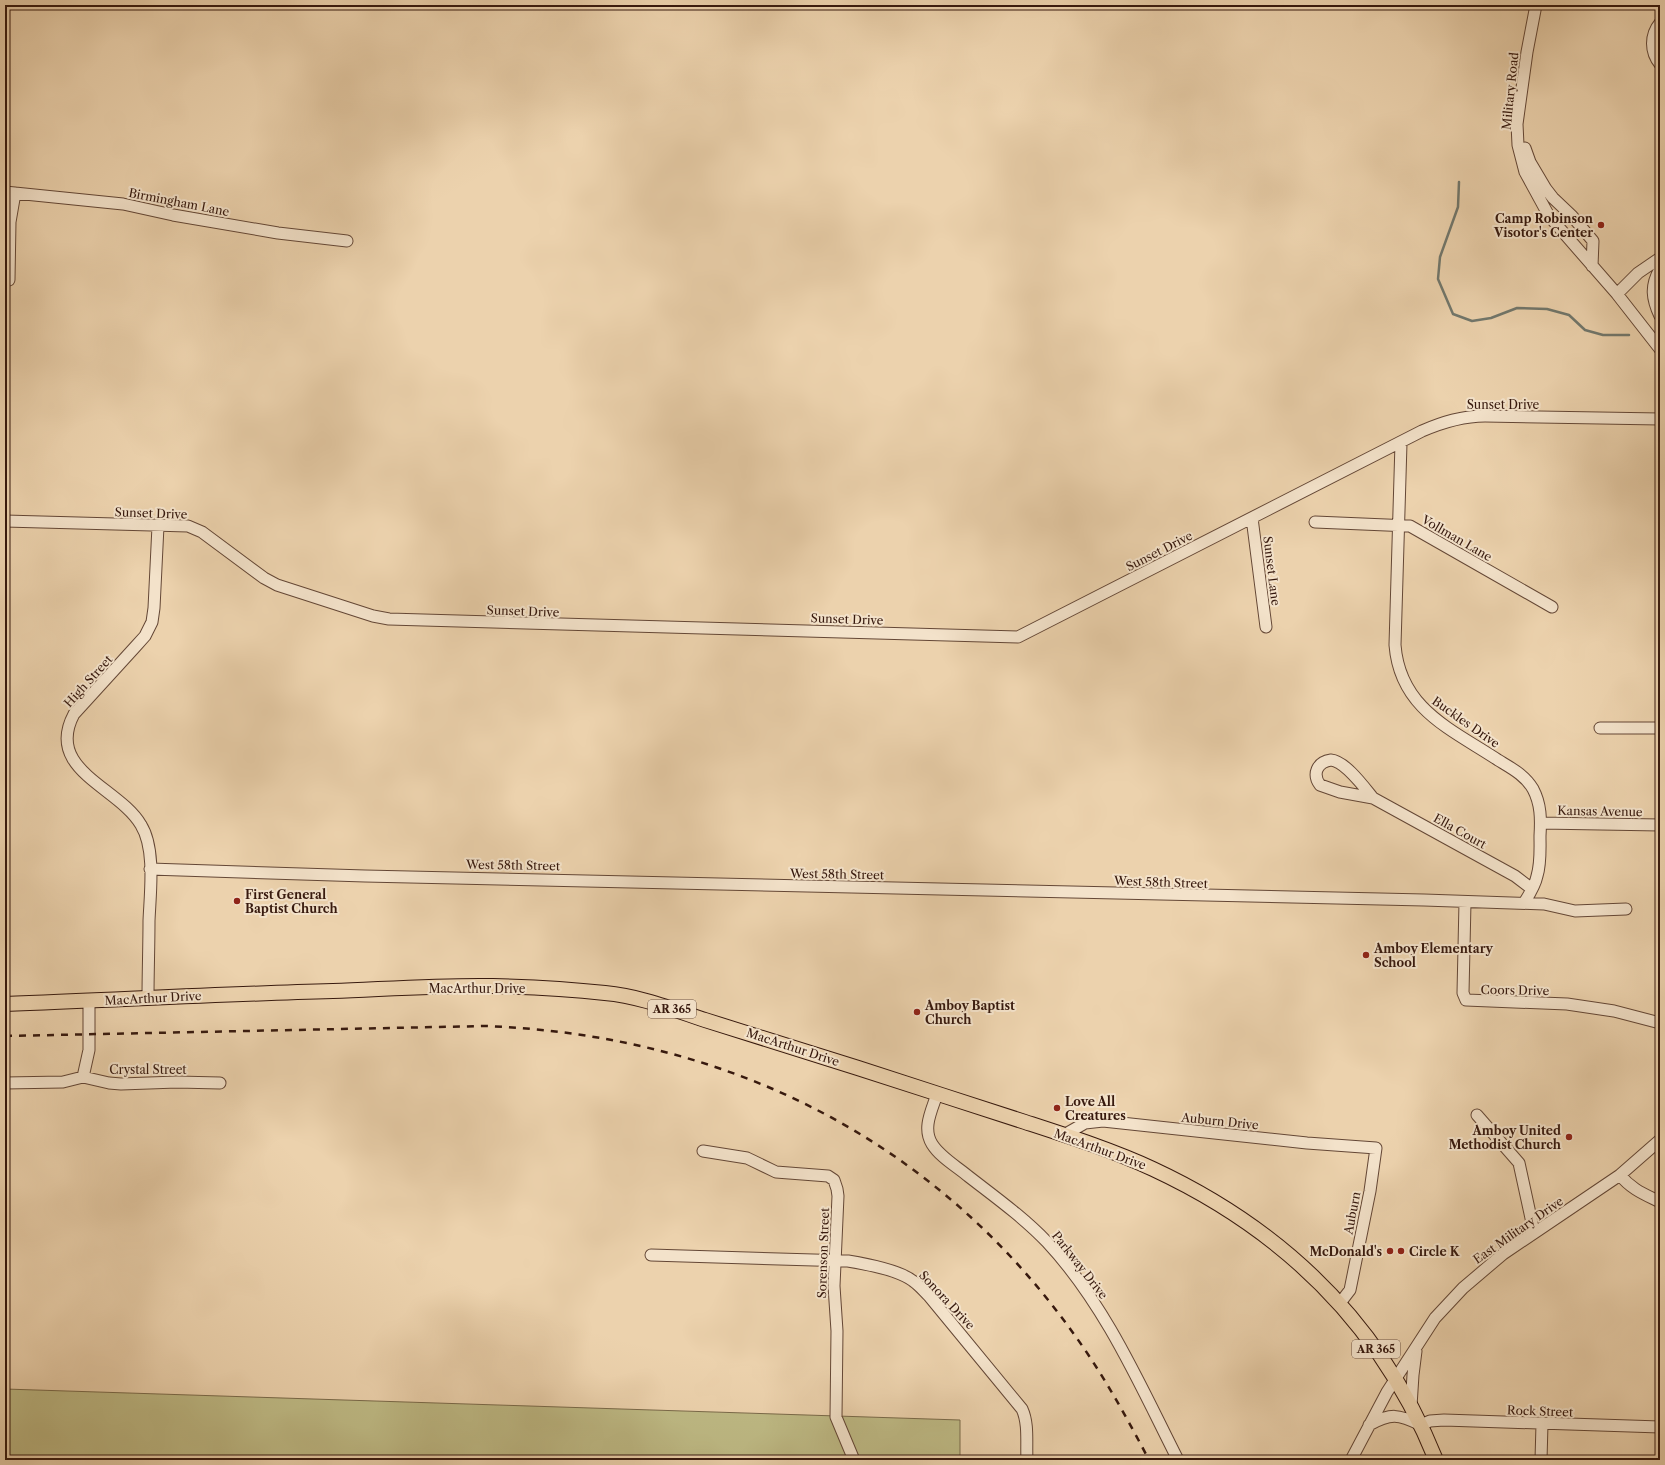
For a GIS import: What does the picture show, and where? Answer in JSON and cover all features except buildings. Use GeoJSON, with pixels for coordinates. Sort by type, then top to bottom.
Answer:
{"type":"FeatureCollection","features":[{"type":"Feature","properties":{"kind":"main road","name":"MacArthur Drive"},"geometry":{"type":"LineString","coordinates":[[5,1004],[492,986],[612,994],[647,1001],[1099,1147],[1152,1168],[1208,1198],[1254,1227],[1285,1251],[1340,1303],[1374,1346],[1396,1378],[1421,1425],[1436,1460]]}},
{"type":"Feature","properties":{"kind":"street","name":"Military Road"},"geometry":{"type":"LineString","coordinates":[[1536,5],[1527,52],[1517,124],[1518,145],[1527,176],[1549,216],[1617,294],[1660,349]]}},
{"type":"Feature","properties":{"kind":"street"},"geometry":{"type":"LineString","coordinates":[[1660,23],[1654,33],[1652,41],[1653,54],[1660,64]]}},
{"type":"Feature","properties":{"kind":"street"},"geometry":{"type":"LineString","coordinates":[[1527,52],[1529,72],[1523,125],[1526,152],[1530,162],[1546,189],[1593,241],[1592,266]]}},
{"type":"Feature","properties":{"kind":"street"},"geometry":{"type":"LineString","coordinates":[[9,280],[10,193]]}},
{"type":"Feature","properties":{"kind":"street","name":"Birmingham Lane"},"geometry":{"type":"LineString","coordinates":[[10,193],[124,204],[173,215],[278,233],[347,242]]}},
{"type":"Feature","properties":{"kind":"street"},"geometry":{"type":"LineString","coordinates":[[1617,294],[1638,272],[1660,258]]}},
{"type":"Feature","properties":{"kind":"street"},"geometry":{"type":"LineString","coordinates":[[1660,269],[1656,276],[1652,290],[1653,299],[1660,316]]}},
{"type":"Feature","properties":{"kind":"street","name":"Sunset Drive"},"geometry":{"type":"LineString","coordinates":[[5,521],[188,526],[198,529],[264,578],[277,585],[373,616],[389,619],[1018,637],[1444,422],[1470,416],[1660,419]]}},
{"type":"Feature","properties":{"kind":"street","name":"Buckles Drive"},"geometry":{"type":"LineString","coordinates":[[1400,443],[1395,645],[1398,663],[1405,683],[1414,699],[1431,716],[1523,776],[1532,787],[1538,799],[1540,808],[1539,868],[1532,889]]}},
{"type":"Feature","properties":{"kind":"street","name":"Sunset Lane"},"geometry":{"type":"LineString","coordinates":[[1252,518],[1266,627]]}},
{"type":"Feature","properties":{"kind":"street","name":"Vollman Lane"},"geometry":{"type":"LineString","coordinates":[[1315,522],[1410,526],[1552,607]]}},
{"type":"Feature","properties":{"kind":"street","name":"High Street"},"geometry":{"type":"LineString","coordinates":[[148,998],[150,869],[147,837],[142,826],[124,804],[95,783],[79,768],[69,750],[67,740],[69,727],[77,710],[145,636],[152,622],[158,526]]}},
{"type":"Feature","properties":{"kind":"street"},"geometry":{"type":"LineString","coordinates":[[1600,728],[1660,728]]}},
{"type":"Feature","properties":{"kind":"street","name":"Ella Court"},"geometry":{"type":"LineString","coordinates":[[1373,798],[1358,780],[1336,761],[1330,760],[1323,762],[1316,770],[1317,780],[1322,786],[1340,792],[1373,798],[1515,876],[1532,889]]}},
{"type":"Feature","properties":{"kind":"street","name":"Kansas Avenue"},"geometry":{"type":"LineString","coordinates":[[1540,823],[1660,825]]}},
{"type":"Feature","properties":{"kind":"street","name":"West 58th Street"},"geometry":{"type":"LineString","coordinates":[[150,869],[365,876],[629,881],[1005,892],[1524,903],[1544,904],[1575,911],[1626,909]]}},
{"type":"Feature","properties":{"kind":"street"},"geometry":{"type":"LineString","coordinates":[[1524,903],[1532,889]]}},
{"type":"Feature","properties":{"kind":"street","name":"Coors Drive"},"geometry":{"type":"LineString","coordinates":[[1465,902],[1463,993],[1466,1000],[1567,1004],[1614,1011],[1660,1023]]}},
{"type":"Feature","properties":{"kind":"street"},"geometry":{"type":"LineString","coordinates":[[83,1077],[89,1050],[89,1001]]}},
{"type":"Feature","properties":{"kind":"street","name":"Crystal Street"},"geometry":{"type":"LineString","coordinates":[[5,1083],[63,1082],[83,1077],[103,1082],[121,1084],[177,1082],[220,1083]]}},
{"type":"Feature","properties":{"kind":"street","name":"Parkway Drive"},"geometry":{"type":"LineString","coordinates":[[937,1094],[928,1123],[929,1138],[932,1144],[945,1158],[1026,1221],[1059,1256],[1076,1278],[1110,1329],[1178,1460]]}},
{"type":"Feature","properties":{"kind":"street"},"geometry":{"type":"LineString","coordinates":[[1477,1115],[1519,1162],[1534,1232]]}},
{"type":"Feature","properties":{"kind":"street","name":"Auburn Drive"},"geometry":{"type":"LineString","coordinates":[[1064,1135],[1085,1123],[1103,1121],[1307,1143],[1376,1148]]}},
{"type":"Feature","properties":{"kind":"street","name":"East Military Drive"},"geometry":{"type":"LineString","coordinates":[[1351,1460],[1396,1378],[1435,1318],[1463,1288],[1503,1254],[1620,1175],[1660,1140]]}},
{"type":"Feature","properties":{"kind":"street","name":"Auburn"},"geometry":{"type":"LineString","coordinates":[[1340,1303],[1350,1290],[1370,1191],[1376,1148]]}},
{"type":"Feature","properties":{"kind":"street","name":"Sorenson Street"},"geometry":{"type":"LineString","coordinates":[[703,1151],[747,1158],[776,1172],[823,1174],[834,1180],[838,1196],[834,1286],[837,1331],[836,1417],[854,1460]]}},
{"type":"Feature","properties":{"kind":"street"},"geometry":{"type":"LineString","coordinates":[[1620,1175],[1634,1190],[1660,1202]]}},
{"type":"Feature","properties":{"kind":"street","name":"Sonora Drive"},"geometry":{"type":"LineString","coordinates":[[651,1255],[848,1261],[870,1264],[904,1275],[914,1281],[929,1296],[1022,1409],[1026,1430],[1026,1460]]}},
{"type":"Feature","properties":{"kind":"street"},"geometry":{"type":"LineString","coordinates":[[1411,1406],[1412,1375],[1417,1346]]}},
{"type":"Feature","properties":{"kind":"street"},"geometry":{"type":"LineString","coordinates":[[1369,1425],[1382,1418],[1392,1416],[1401,1416],[1421,1425]]}},
{"type":"Feature","properties":{"kind":"street","name":"Rock Street"},"geometry":{"type":"LineString","coordinates":[[1421,1425],[1430,1421],[1444,1420],[1660,1427]]}},
{"type":"Feature","properties":{"kind":"street"},"geometry":{"type":"LineString","coordinates":[[1541,1460],[1542,1424]]}},
{"type":"Feature","properties":{"kind":"shaded area"},"geometry":{"type":"Polygon","coordinates":[[[5,1389],[960,1420],[960,1460],[5,1460],[5,1389]]]}},
{"type":"Feature","properties":{"kind":"waterway"},"geometry":{"type":"LineString","coordinates":[[1459,182],[1458,207],[1440,257],[1438,279],[1453,314],[1472,321],[1491,318],[1517,308],[1547,309],[1569,315],[1585,330],[1603,335],[1629,335]]}},
{"type":"Feature","properties":{"kind":"railway"},"geometry":{"type":"LineString","coordinates":[[5,1036],[485,1026],[574,1034],[659,1051],[741,1076],[818,1111],[891,1154],[958,1206],[1020,1267],[1076,1337],[1115,1397],[1149,1460]]}},
{"type":"Feature","properties":{"kind":"place","name":"Camp Robinson Visotor's Center"},"geometry":{"type":"Point","coordinates":[1601,225]}},
{"type":"Feature","properties":{"kind":"place","name":"First General Baptist Church"},"geometry":{"type":"Point","coordinates":[237,901]}},
{"type":"Feature","properties":{"kind":"place","name":"Amboy Elementary School"},"geometry":{"type":"Point","coordinates":[1366,955]}},
{"type":"Feature","properties":{"kind":"place","name":"Amboy Baptist Church"},"geometry":{"type":"Point","coordinates":[917,1012]}},
{"type":"Feature","properties":{"kind":"place","name":"Love All Creatures"},"geometry":{"type":"Point","coordinates":[1057,1108]}},
{"type":"Feature","properties":{"kind":"place","name":"Amboy United Methodist Church"},"geometry":{"type":"Point","coordinates":[1569,1137]}},
{"type":"Feature","properties":{"kind":"place","name":"McDonald's"},"geometry":{"type":"Point","coordinates":[1390,1251]}},
{"type":"Feature","properties":{"kind":"place","name":"Circle K"},"geometry":{"type":"Point","coordinates":[1401,1251]}}]}
